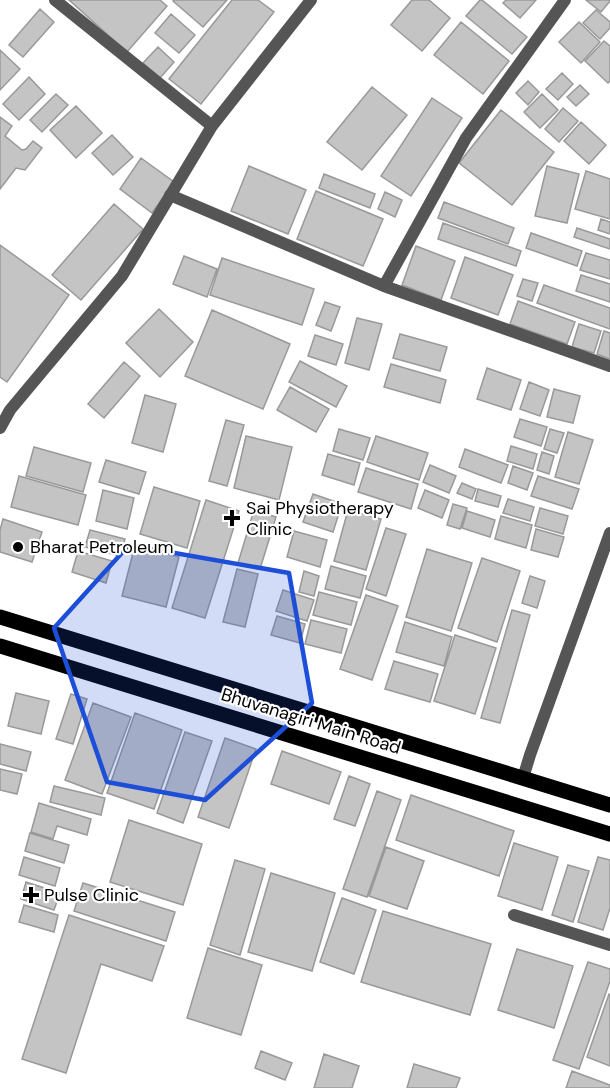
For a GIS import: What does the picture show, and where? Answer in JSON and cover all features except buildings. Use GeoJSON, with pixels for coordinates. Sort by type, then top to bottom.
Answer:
{"type":"FeatureCollection","features":[{"type":"Feature","properties":{"kind":"main road","name":"Bhuvanagiri Main Road"},"geometry":{"type":"LineString","coordinates":[[0,617],[610,805]]}},
{"type":"Feature","properties":{"kind":"main road","name":"Bhuvanagiri Main Road"},"geometry":{"type":"LineString","coordinates":[[0,646],[610,834]]}},
{"type":"Feature","properties":{"kind":"street"},"geometry":{"type":"LineString","coordinates":[[55,0],[212,126]]}},
{"type":"Feature","properties":{"kind":"street"},"geometry":{"type":"LineString","coordinates":[[0,428],[10,410],[122,276],[212,126],[311,0]]}},
{"type":"Feature","properties":{"kind":"street"},"geometry":{"type":"LineString","coordinates":[[384,286],[466,138],[565,0]]}},
{"type":"Feature","properties":{"kind":"street"},"geometry":{"type":"LineString","coordinates":[[171,195],[384,286],[610,366]]}},
{"type":"Feature","properties":{"kind":"street"},"geometry":{"type":"LineString","coordinates":[[523,778],[610,533]]}},
{"type":"Feature","properties":{"kind":"street"},"geometry":{"type":"LineString","coordinates":[[514,915],[610,945]]}},
{"type":"Feature","properties":{"kind":"highlighted area"},"geometry":{"type":"Polygon","coordinates":[[[129,545],[289,573],[312,703],[205,800],[107,782],[54,628],[129,545]]]}},
{"type":"Feature","properties":{"kind":"place","name":"Sai Physiotherapy Clinic"},"geometry":{"type":"Point","coordinates":[232,518]}},
{"type":"Feature","properties":{"kind":"place","name":"Bharat Petroleum"},"geometry":{"type":"Point","coordinates":[18,547]}},
{"type":"Feature","properties":{"kind":"place","name":"Pulse Clinic"},"geometry":{"type":"Point","coordinates":[31,895]}}]}
